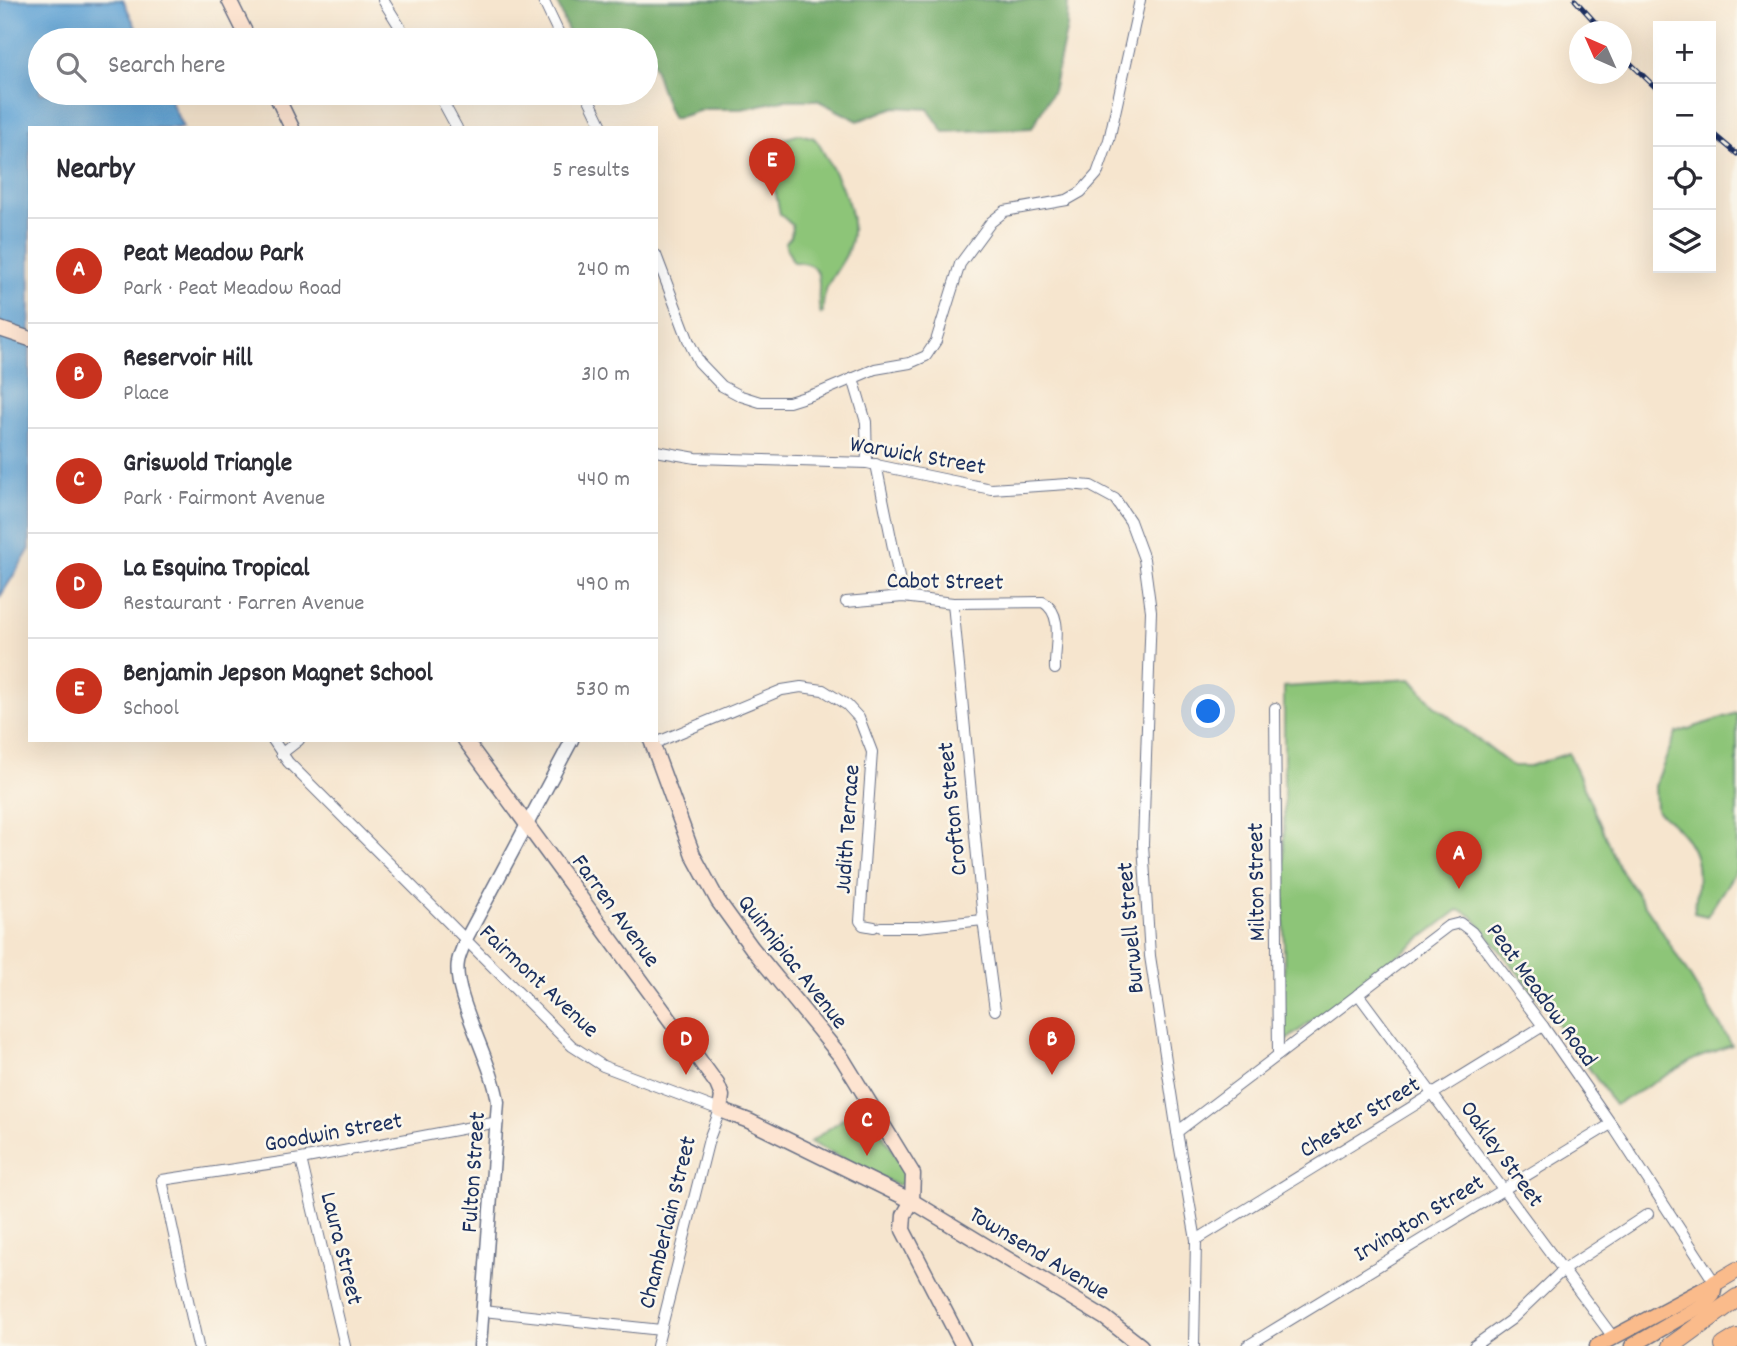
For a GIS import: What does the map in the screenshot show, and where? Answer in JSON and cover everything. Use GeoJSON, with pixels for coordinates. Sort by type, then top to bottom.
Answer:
{"type":"FeatureCollection","features":[{"type":"Feature","properties":{"kind":"highway"},"geometry":{"type":"LineString","coordinates":[[1715,1283],[1737,1270]]}},
{"type":"Feature","properties":{"kind":"highway"},"geometry":{"type":"LineString","coordinates":[[1672,1346],[1737,1298]]}},
{"type":"Feature","properties":{"kind":"highway"},"geometry":{"type":"LineString","coordinates":[[1672,1346],[1737,1307]]}},
{"type":"Feature","properties":{"kind":"highway"},"geometry":{"type":"LineString","coordinates":[[1724,1346],[1737,1338]]}},
{"type":"Feature","properties":{"kind":"main road"},"geometry":{"type":"LineString","coordinates":[[229,0],[243,28]]}},
{"type":"Feature","properties":{"kind":"main road"},"geometry":{"type":"LineString","coordinates":[[281,105],[291,126]]}},
{"type":"Feature","properties":{"kind":"main road"},"geometry":{"type":"LineString","coordinates":[[3,329],[28,338]]}},
{"type":"Feature","properties":{"kind":"main road","name":"Farren Avenue"},"geometry":{"type":"LineString","coordinates":[[466,742],[717,1084],[722,1096],[720,1111]]}},
{"type":"Feature","properties":{"kind":"main road","name":"Quinnipiac Avenue"},"geometry":{"type":"LineString","coordinates":[[652,742],[693,855],[718,901],[751,948],[842,1058],[913,1174],[912,1201],[903,1219],[903,1230],[963,1346]]}},
{"type":"Feature","properties":{"kind":"main road","name":"Fairmont Avenue"},"geometry":{"type":"LineString","coordinates":[[720,1111],[749,1121],[912,1201]]}},
{"type":"Feature","properties":{"kind":"main road","name":"Townsend Avenue"},"geometry":{"type":"LineString","coordinates":[[912,1201],[1105,1318],[1141,1346]]}},
{"type":"Feature","properties":{"kind":"main road"},"geometry":{"type":"LineString","coordinates":[[1597,1346],[1715,1283]]}},
{"type":"Feature","properties":{"kind":"main road"},"geometry":{"type":"LineString","coordinates":[[1632,1346],[1706,1303],[1713,1295],[1715,1283]]}},
{"type":"Feature","properties":{"kind":"street"},"geometry":{"type":"LineString","coordinates":[[383,0],[400,28]]}},
{"type":"Feature","properties":{"kind":"street"},"geometry":{"type":"LineString","coordinates":[[543,0],[556,28]]}},
{"type":"Feature","properties":{"kind":"street"},"geometry":{"type":"LineString","coordinates":[[658,260],[695,354],[704,369],[722,386],[750,400],[776,403],[802,399],[875,369],[910,363],[926,356],[936,341],[960,264],[998,215],[1017,208],[1067,200],[1082,192],[1102,166],[1140,0]]}},
{"type":"Feature","properties":{"kind":"street"},"geometry":{"type":"LineString","coordinates":[[445,105],[456,126]]}},
{"type":"Feature","properties":{"kind":"street"},"geometry":{"type":"LineString","coordinates":[[592,105],[602,126]]}},
{"type":"Feature","properties":{"kind":"street"},"geometry":{"type":"LineString","coordinates":[[853,378],[866,422],[872,463],[903,597]]}},
{"type":"Feature","properties":{"kind":"street","name":"Warwick Street"},"geometry":{"type":"LineString","coordinates":[[658,451],[696,458],[872,463],[991,489],[1068,484],[1091,486],[1105,492],[1123,509]]}},
{"type":"Feature","properties":{"kind":"street","name":"Burwell Street"},"geometry":{"type":"LineString","coordinates":[[1123,509],[1136,533],[1144,559],[1151,611],[1143,788],[1145,888],[1150,956],[1196,1240],[1194,1346]]}},
{"type":"Feature","properties":{"kind":"street","name":"Cabot Street"},"geometry":{"type":"LineString","coordinates":[[846,602],[903,597],[953,603],[1043,602],[1056,616],[1055,669]]}},
{"type":"Feature","properties":{"kind":"street","name":"Crofton Street"},"geometry":{"type":"LineString","coordinates":[[953,603],[983,920],[995,1010]]}},
{"type":"Feature","properties":{"kind":"street","name":"Judith Terrace"},"geometry":{"type":"LineString","coordinates":[[658,740],[782,690],[801,687],[823,690],[847,705],[859,718],[872,752],[860,921],[863,925],[877,927],[918,927],[983,920]]}},
{"type":"Feature","properties":{"kind":"street","name":"Milton Street"},"geometry":{"type":"LineString","coordinates":[[1275,708],[1278,1055]]}},
{"type":"Feature","properties":{"kind":"street","name":"Fairmont Avenue"},"geometry":{"type":"LineString","coordinates":[[274,742],[281,754],[572,1046],[603,1066],[720,1111]]}},
{"type":"Feature","properties":{"kind":"street"},"geometry":{"type":"LineString","coordinates":[[281,754],[296,742]]}},
{"type":"Feature","properties":{"kind":"street","name":"Fulton Street"},"geometry":{"type":"LineString","coordinates":[[480,1346],[498,1122],[497,1089],[459,987],[458,962],[466,941],[571,742]]}},
{"type":"Feature","properties":{"kind":"street","name":"Peat Meadow Road"},"geometry":{"type":"LineString","coordinates":[[1177,1132],[1448,926],[1460,923],[1472,932],[1543,1026],[1715,1283]]}},
{"type":"Feature","properties":{"kind":"street","name":"Oakley Street"},"geometry":{"type":"LineString","coordinates":[[1358,994],[1613,1337]]}},
{"type":"Feature","properties":{"kind":"street","name":"Chester Street"},"geometry":{"type":"LineString","coordinates":[[1196,1240],[1543,1026]]}},
{"type":"Feature","properties":{"kind":"street","name":"Chamberlain Street"},"geometry":{"type":"LineString","coordinates":[[657,1346],[709,1139],[720,1111]]}},
{"type":"Feature","properties":{"kind":"street","name":"Goodwin Street"},"geometry":{"type":"LineString","coordinates":[[198,1346],[162,1180],[300,1159],[498,1122]]}},
{"type":"Feature","properties":{"kind":"street","name":"Irvington Street"},"geometry":{"type":"LineString","coordinates":[[1247,1346],[1611,1124]]}},
{"type":"Feature","properties":{"kind":"street","name":"Laura Street"},"geometry":{"type":"LineString","coordinates":[[300,1159],[345,1346]]}},
{"type":"Feature","properties":{"kind":"street"},"geometry":{"type":"LineString","coordinates":[[1474,1346],[1512,1319],[1563,1270],[1648,1214]]}},
{"type":"Feature","properties":{"kind":"street"},"geometry":{"type":"LineString","coordinates":[[483,1311],[660,1330]]}},
{"type":"Feature","properties":{"kind":"green space"},"geometry":{"type":"Polygon","coordinates":[[[1068,0],[1067,27],[1053,91],[1032,128],[944,132],[928,109],[895,107],[858,121],[817,100],[783,100],[742,109],[705,109],[673,119],[658,81],[658,28],[567,28],[557,1],[1068,0]]]}},
{"type":"Feature","properties":{"kind":"green space"},"geometry":{"type":"Polygon","coordinates":[[[800,134],[814,138],[819,144],[841,185],[851,213],[851,242],[826,289],[821,314],[818,273],[813,267],[793,262],[785,243],[791,237],[792,225],[780,214],[776,194],[764,164],[765,159],[776,155],[774,142],[800,134]]]}},
{"type":"Feature","properties":{"kind":"green space"},"geometry":{"type":"Polygon","coordinates":[[[1411,679],[1433,704],[1512,766],[1530,766],[1569,753],[1619,868],[1655,920],[1732,1045],[1695,1059],[1615,1105],[1547,1009],[1474,918],[1458,910],[1284,1042],[1284,687],[1411,679]]]}},
{"type":"Feature","properties":{"kind":"green space"},"geometry":{"type":"Polygon","coordinates":[[[1737,713],[1737,869],[1707,916],[1694,913],[1698,879],[1694,854],[1682,833],[1656,810],[1655,786],[1676,733],[1737,713]]]}},
{"type":"Feature","properties":{"kind":"green space"},"geometry":{"type":"Polygon","coordinates":[[[864,1104],[907,1174],[902,1184],[896,1185],[810,1142],[864,1104]]]}},
{"type":"Feature","properties":{"kind":"water"},"geometry":{"type":"Polygon","coordinates":[[[0,0],[123,0],[136,28],[28,28],[28,105],[172,105],[182,126],[28,126],[28,552],[0,597],[0,0]]]}},
{"type":"Feature","properties":{"kind":"railway"},"geometry":{"type":"LineString","coordinates":[[1575,0],[1594,21]]}},
{"type":"Feature","properties":{"kind":"railway"},"geometry":{"type":"LineString","coordinates":[[1632,65],[1653,85]]}},
{"type":"Feature","properties":{"kind":"railway"},"geometry":{"type":"LineString","coordinates":[[1716,136],[1737,154]]}},
{"type":"Feature","properties":{"kind":"place","name":"Benjamin Jepson Magnet School"},"geometry":{"type":"Point","coordinates":[772,196]}},
{"type":"Feature","properties":{"kind":"place","name":"Peat Meadow Park"},"geometry":{"type":"Point","coordinates":[1459,889]}},
{"type":"Feature","properties":{"kind":"place","name":"La Esquina Tropical"},"geometry":{"type":"Point","coordinates":[686,1075]}},
{"type":"Feature","properties":{"kind":"place","name":"Reservoir Hill"},"geometry":{"type":"Point","coordinates":[1052,1075]}},
{"type":"Feature","properties":{"kind":"place","name":"Griswold Triangle"},"geometry":{"type":"Point","coordinates":[867,1156]}}]}
